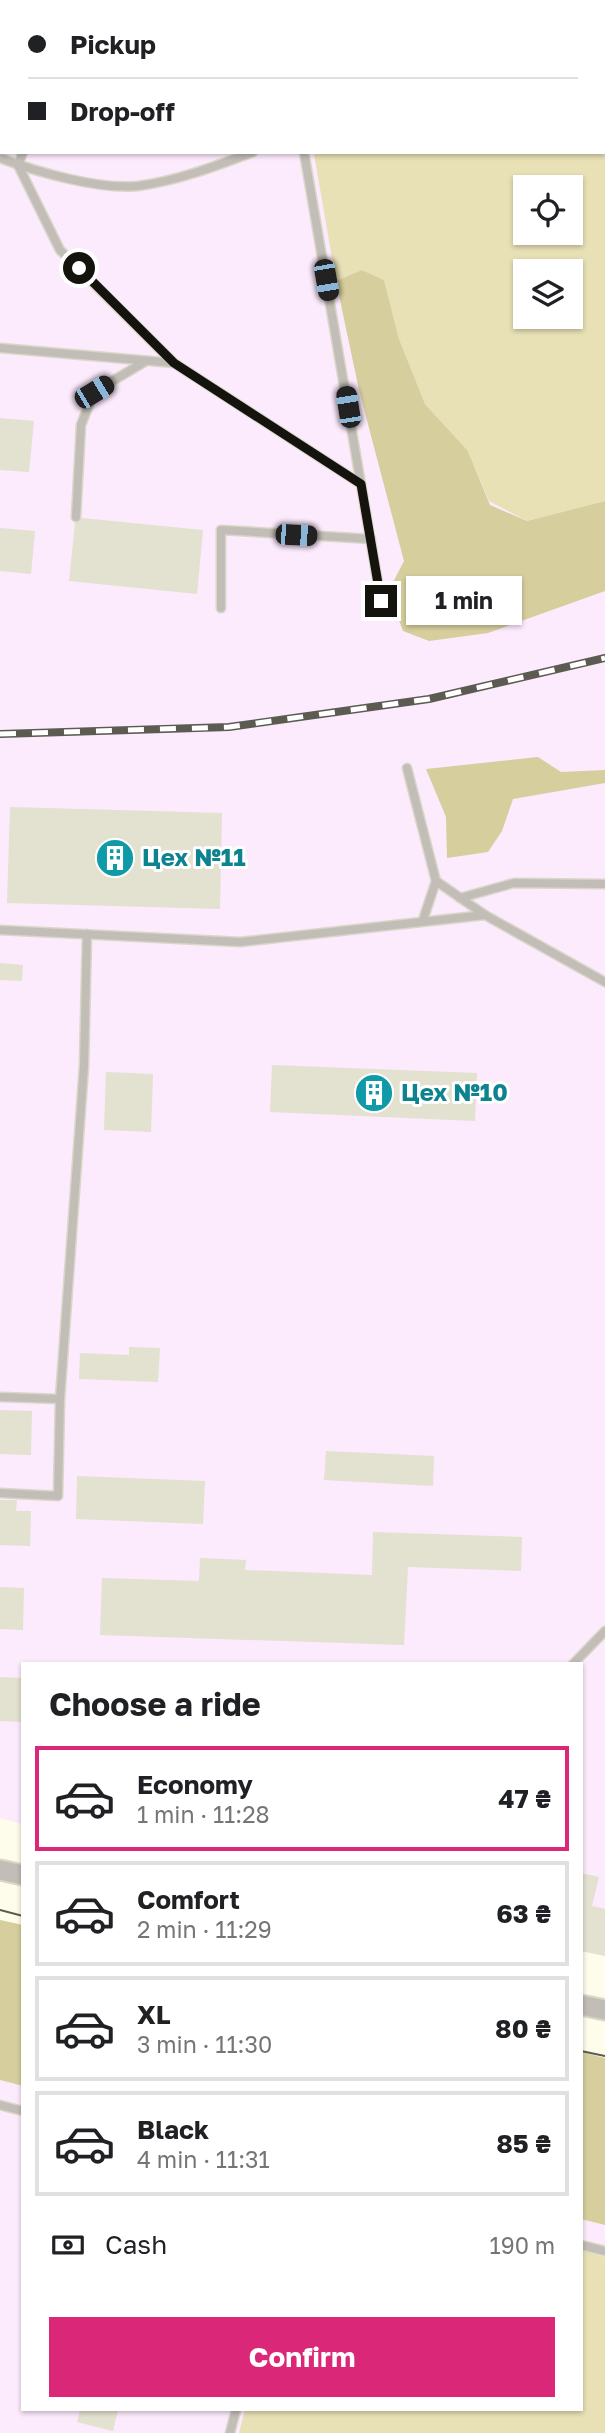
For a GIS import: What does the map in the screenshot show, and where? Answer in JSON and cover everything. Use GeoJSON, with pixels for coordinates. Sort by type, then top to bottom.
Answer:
{"type":"FeatureCollection","features":[{"type":"Feature","properties":{"kind":"street"},"geometry":{"type":"LineString","coordinates":[[0,1870],[21,1875]]}},
{"type":"Feature","properties":{"kind":"street"},"geometry":{"type":"LineString","coordinates":[[583,2004],[605,2010]]}},
{"type":"Feature","properties":{"kind":"lane"},"geometry":{"type":"LineString","coordinates":[[22,154],[18,165],[60,250],[174,363],[361,484]]}},
{"type":"Feature","properties":{"kind":"lane"},"geometry":{"type":"LineString","coordinates":[[0,159],[101,184],[137,186],[193,173],[247,154]]}},
{"type":"Feature","properties":{"kind":"lane"},"geometry":{"type":"LineString","coordinates":[[304,154],[381,601]]}},
{"type":"Feature","properties":{"kind":"lane"},"geometry":{"type":"LineString","coordinates":[[0,348],[174,363]]}},
{"type":"Feature","properties":{"kind":"lane"},"geometry":{"type":"LineString","coordinates":[[76,517],[81,425],[94,392],[146,361]]}},
{"type":"Feature","properties":{"kind":"lane"},"geometry":{"type":"LineString","coordinates":[[220,608],[221,530],[371,539]]}},
{"type":"Feature","properties":{"kind":"lane"},"geometry":{"type":"LineString","coordinates":[[407,768],[436,881],[423,920]]}},
{"type":"Feature","properties":{"kind":"lane"},"geometry":{"type":"LineString","coordinates":[[436,881],[485,915],[605,982]]}},
{"type":"Feature","properties":{"kind":"lane"},"geometry":{"type":"LineString","coordinates":[[460,898],[514,883],[605,884]]}},
{"type":"Feature","properties":{"kind":"lane"},"geometry":{"type":"LineString","coordinates":[[0,930],[240,942],[485,915]]}},
{"type":"Feature","properties":{"kind":"lane"},"geometry":{"type":"LineString","coordinates":[[0,1493],[58,1496],[60,1399],[84,1066],[87,934]]}},
{"type":"Feature","properties":{"kind":"lane"},"geometry":{"type":"LineString","coordinates":[[0,1397],[60,1399]]}},
{"type":"Feature","properties":{"kind":"lane"},"geometry":{"type":"LineString","coordinates":[[575,1662],[605,1631]]}},
{"type":"Feature","properties":{"kind":"lane"},"geometry":{"type":"LineString","coordinates":[[0,2105],[21,2110]]}},
{"type":"Feature","properties":{"kind":"lane"},"geometry":{"type":"LineString","coordinates":[[583,2246],[605,2251]]}},
{"type":"Feature","properties":{"kind":"lane"},"geometry":{"type":"LineString","coordinates":[[230,2433],[236,2411]]}},
{"type":"Feature","properties":{"kind":"shaded area"},"geometry":{"type":"Polygon","coordinates":[[[0,154],[605,154],[605,1956],[583,1951],[583,1662],[21,1662],[21,1823],[0,1818],[0,154]]]}},
{"type":"Feature","properties":{"kind":"shaded area"},"geometry":{"type":"Polygon","coordinates":[[[314,154],[605,154],[605,501],[527,521],[489,501],[468,451],[425,404],[399,339],[384,280],[362,270],[336,281],[314,154]]]}},
{"type":"Feature","properties":{"kind":"shaded area"},"geometry":{"type":"Polygon","coordinates":[[[362,270],[384,280],[399,339],[425,404],[468,451],[490,505],[527,521],[605,501],[605,591],[488,633],[429,641],[403,631],[388,592],[404,561],[359,390],[336,281],[362,270]]]}},
{"type":"Feature","properties":{"kind":"shaded area"},"geometry":{"type":"Polygon","coordinates":[[[538,757],[561,772],[605,770],[605,783],[513,799],[502,831],[488,852],[447,858],[446,817],[426,769],[538,757]]]}},
{"type":"Feature","properties":{"kind":"shaded area"},"geometry":{"type":"Polygon","coordinates":[[[0,1920],[21,1925],[21,2085],[0,2080],[0,1920]]]}},
{"type":"Feature","properties":{"kind":"shaded area"},"geometry":{"type":"Polygon","coordinates":[[[583,2052],[605,2058],[605,2225],[583,2220],[583,2052]]]}},
{"type":"Feature","properties":{"kind":"shaded area"},"geometry":{"type":"Polygon","coordinates":[[[0,2080],[21,2085],[21,2411],[583,2411],[583,2220],[605,2225],[605,2433],[0,2433],[0,2080]]]}},
{"type":"Feature","properties":{"kind":"shaded area"},"geometry":{"type":"Polygon","coordinates":[[[583,2251],[605,2257],[605,2433],[239,2433],[245,2411],[583,2411],[583,2251]]]}},
{"type":"Feature","properties":{"kind":"building"},"geometry":{"type":"Polygon","coordinates":[[[0,418],[34,421],[29,472],[0,470],[0,418]]]}},
{"type":"Feature","properties":{"kind":"building"},"geometry":{"type":"Polygon","coordinates":[[[82,518],[203,530],[197,594],[69,581],[75,523],[82,518]]]}},
{"type":"Feature","properties":{"kind":"building"},"geometry":{"type":"Polygon","coordinates":[[[0,528],[35,531],[31,574],[0,571],[0,528]]]}},
{"type":"Feature","properties":{"kind":"building","name":"Цех №11"},"geometry":{"type":"Polygon","coordinates":[[[10,807],[222,813],[220,909],[7,903],[10,807]]]}},
{"type":"Feature","properties":{"kind":"building"},"geometry":{"type":"Polygon","coordinates":[[[0,963],[23,965],[22,981],[0,980],[0,963]]]}},
{"type":"Feature","properties":{"kind":"building","name":"Цех №10"},"geometry":{"type":"Polygon","coordinates":[[[272,1065],[477,1073],[475,1121],[270,1112],[272,1065]]]}},
{"type":"Feature","properties":{"kind":"building"},"geometry":{"type":"Polygon","coordinates":[[[106,1072],[153,1074],[151,1132],[104,1130],[106,1072]]]}},
{"type":"Feature","properties":{"kind":"building"},"geometry":{"type":"Polygon","coordinates":[[[129,1347],[160,1348],[158,1382],[79,1379],[80,1353],[129,1355],[129,1347]]]}},
{"type":"Feature","properties":{"kind":"building"},"geometry":{"type":"Polygon","coordinates":[[[0,1410],[32,1411],[31,1455],[0,1454],[0,1410]]]}},
{"type":"Feature","properties":{"kind":"building"},"geometry":{"type":"Polygon","coordinates":[[[326,1451],[434,1456],[433,1486],[324,1480],[326,1451]]]}},
{"type":"Feature","properties":{"kind":"building"},"geometry":{"type":"Polygon","coordinates":[[[77,1476],[205,1481],[203,1524],[76,1519],[77,1476]]]}},
{"type":"Feature","properties":{"kind":"building"},"geometry":{"type":"Polygon","coordinates":[[[0,1500],[17,1500],[16,1511],[31,1511],[30,1546],[0,1545],[0,1500]]]}},
{"type":"Feature","properties":{"kind":"building"},"geometry":{"type":"Polygon","coordinates":[[[373,1532],[522,1537],[521,1571],[408,1567],[404,1645],[100,1635],[102,1578],[199,1581],[200,1558],[246,1560],[245,1570],[372,1575],[373,1532]]]}},
{"type":"Feature","properties":{"kind":"building"},"geometry":{"type":"Polygon","coordinates":[[[0,1587],[24,1588],[23,1630],[0,1629],[0,1587]]]}},
{"type":"Feature","properties":{"kind":"building"},"geometry":{"type":"Polygon","coordinates":[[[0,1677],[21,1678],[21,1722],[0,1721],[0,1677]]]}},
{"type":"Feature","properties":{"kind":"building"},"geometry":{"type":"Polygon","coordinates":[[[583,1873],[599,1877],[592,1906],[605,1909],[605,1956],[583,1951],[583,1873]]]}},
{"type":"Feature","properties":{"kind":"building"},"geometry":{"type":"Polygon","coordinates":[[[80,2411],[118,2411],[113,2431],[77,2422],[80,2411]]]}},
{"type":"Feature","properties":{"kind":"tram line"},"geometry":{"type":"LineString","coordinates":[[0,1910],[21,1915]]}},
{"type":"Feature","properties":{"kind":"tram line"},"geometry":{"type":"LineString","coordinates":[[583,2051],[605,2056]]}},
{"type":"Feature","properties":{"kind":"railway"},"geometry":{"type":"LineString","coordinates":[[0,734],[229,727],[429,699],[605,658]]}},
{"type":"Feature","properties":{"kind":"place","name":"Цех №11"},"geometry":{"type":"Point","coordinates":[115,858]}},
{"type":"Feature","properties":{"kind":"place","name":"Цех №10"},"geometry":{"type":"Point","coordinates":[374,1093]}},
{"type":"Feature","properties":{"kind":"route"},"geometry":{"type":"LineString","coordinates":[[79,268],[174,363],[361,484],[381,601]]}}]}
